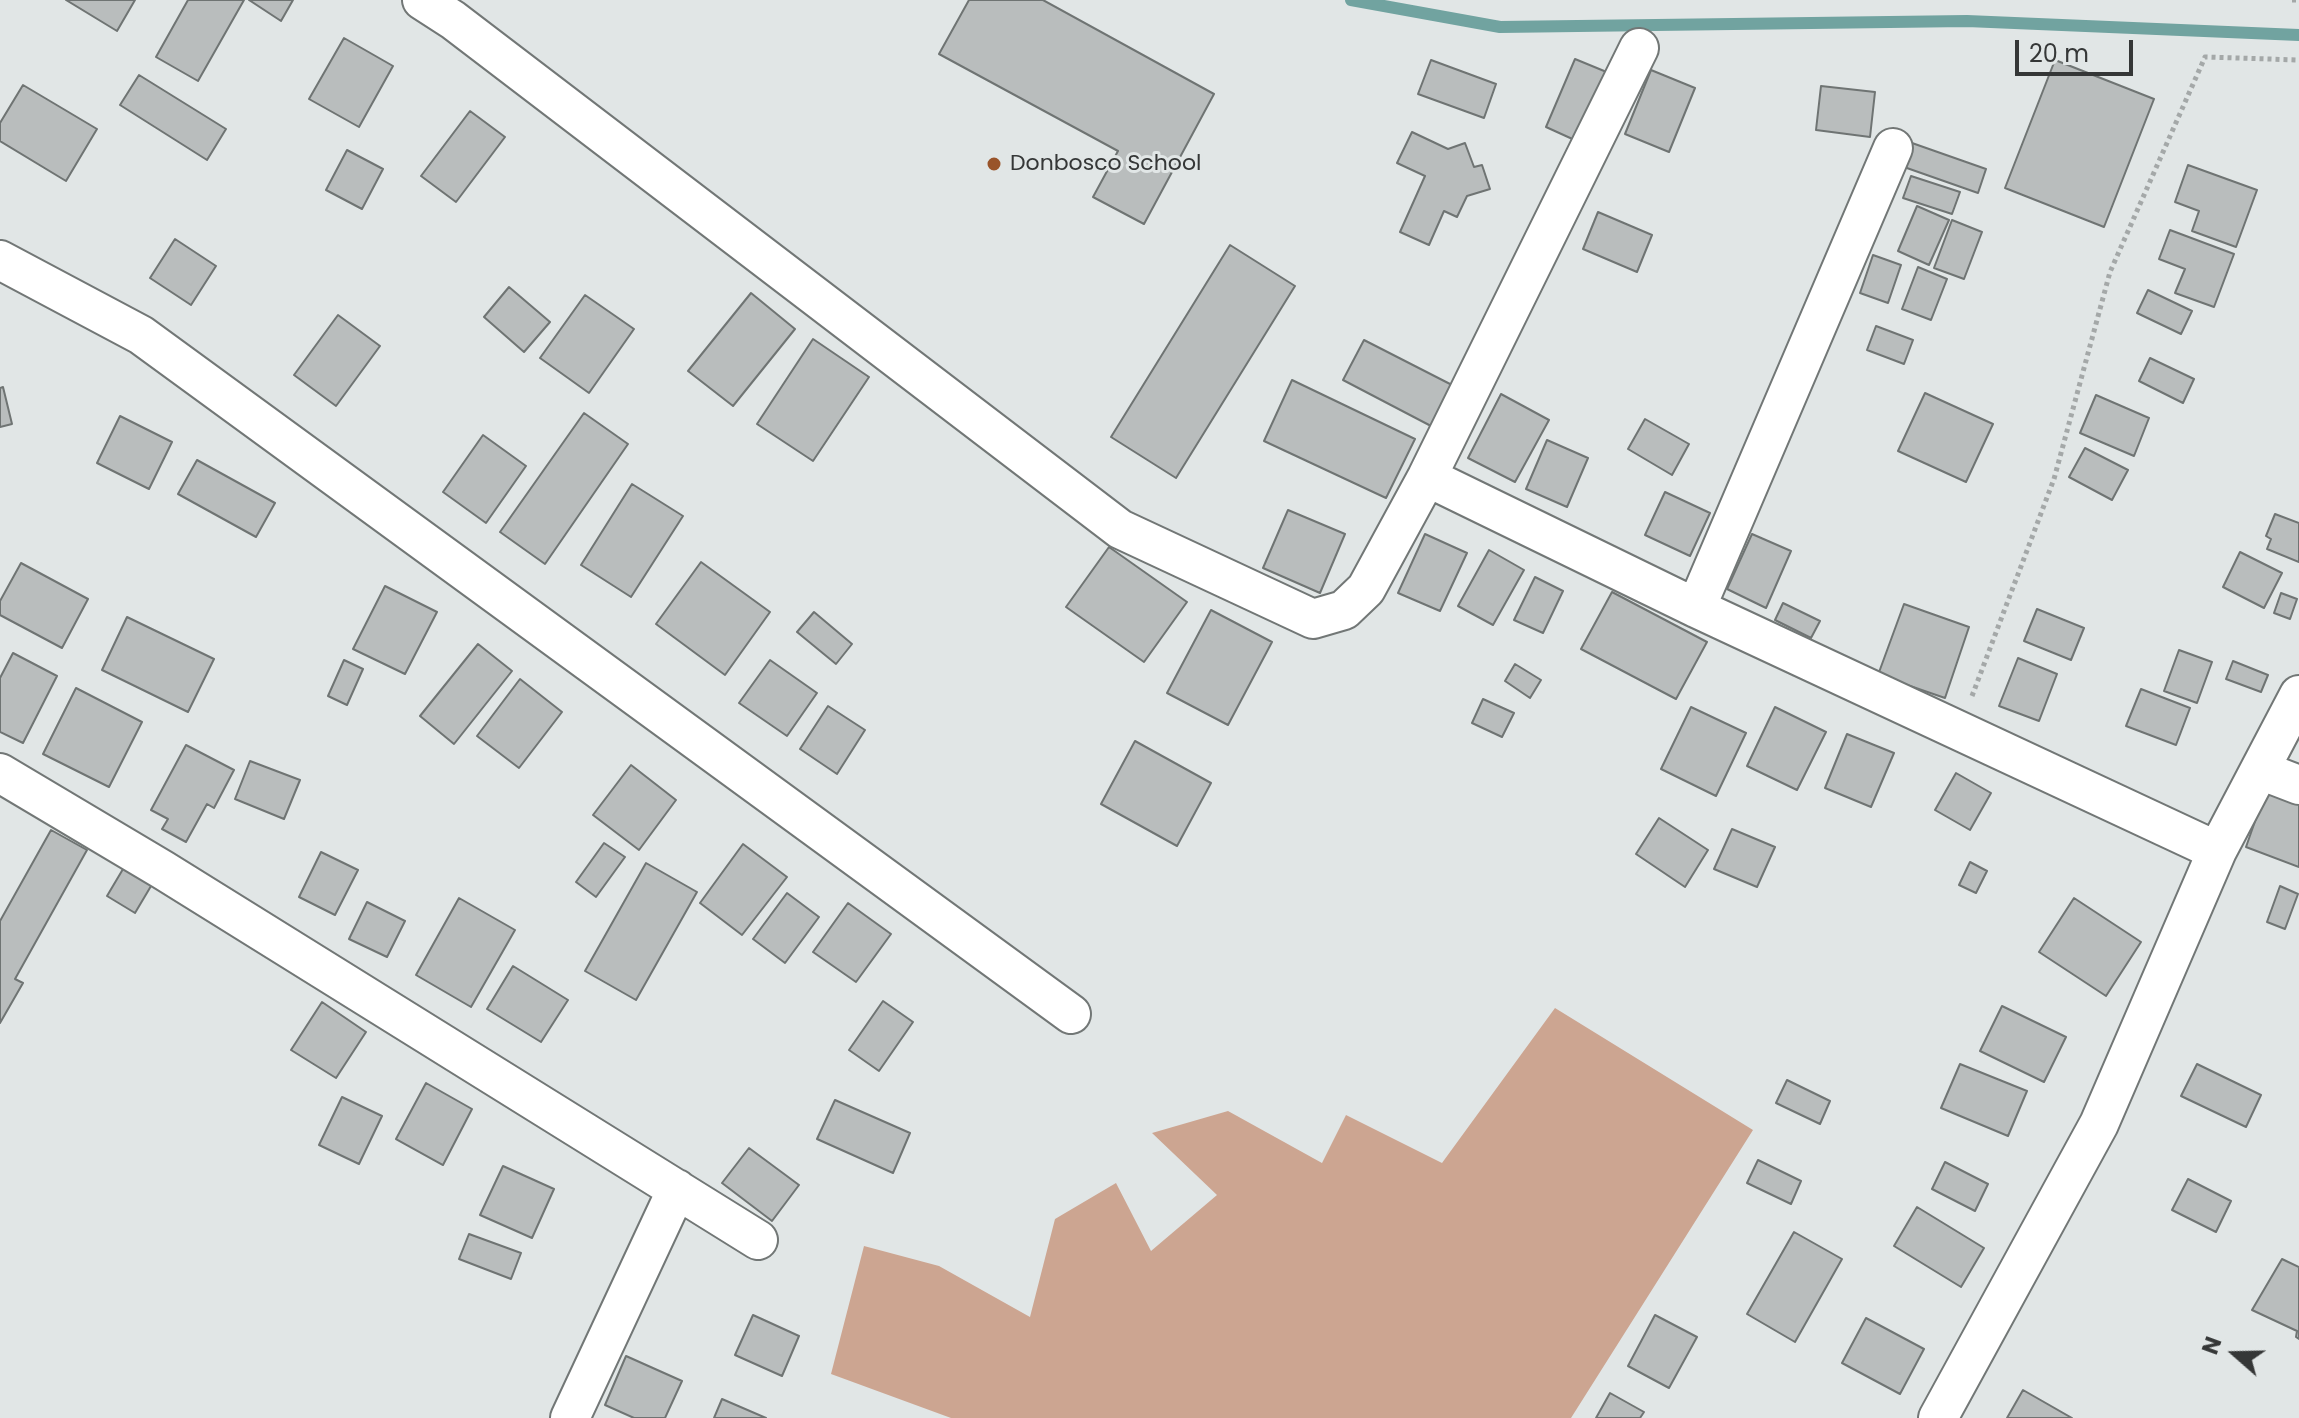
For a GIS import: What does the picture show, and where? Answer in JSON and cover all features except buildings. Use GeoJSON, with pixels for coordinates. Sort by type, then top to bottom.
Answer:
{"type":"FeatureCollection","features":[{"type":"Feature","properties":{"kind":"street"},"geometry":{"type":"LineString","coordinates":[[422,0],[453,20],[1120,529],[1313,619],[1344,610],[1366,589],[1427,477],[1639,48]]}},
{"type":"Feature","properties":{"kind":"street"},"geometry":{"type":"LineString","coordinates":[[1696,608],[1893,148]]}},
{"type":"Feature","properties":{"kind":"street"},"geometry":{"type":"LineString","coordinates":[[0,260],[141,335],[1071,1014]]}},
{"type":"Feature","properties":{"kind":"street"},"geometry":{"type":"LineString","coordinates":[[1427,477],[1696,608],[2217,851]]}},
{"type":"Feature","properties":{"kind":"street"},"geometry":{"type":"LineString","coordinates":[[1938,1418],[2099,1124],[2217,851],[2299,695]]}},
{"type":"Feature","properties":{"kind":"street"},"geometry":{"type":"LineString","coordinates":[[2260,770],[2299,785]]}},
{"type":"Feature","properties":{"kind":"street"},"geometry":{"type":"LineString","coordinates":[[0,773],[163,870],[758,1240]]}},
{"type":"Feature","properties":{"kind":"street"},"geometry":{"type":"LineString","coordinates":[[570,1418],[677,1189]]}},
{"type":"Feature","properties":{"kind":"path"},"geometry":{"type":"LineString","coordinates":[[2292,0],[2299,0]]}},
{"type":"Feature","properties":{"kind":"path"},"geometry":{"type":"LineString","coordinates":[[1959,731],[2054,479],[2110,272],[2205,57],[2299,60]]}},
{"type":"Feature","properties":{"kind":"shaded area"},"geometry":{"type":"Polygon","coordinates":[[[1555,1008],[1753,1130],[1571,1418],[951,1418],[831,1374],[864,1246],[939,1266],[1030,1317],[1055,1219],[1116,1183],[1151,1251],[1217,1195],[1152,1133],[1228,1111],[1322,1163],[1346,1115],[1442,1163],[1555,1008]]]}},
{"type":"Feature","properties":{"kind":"waterway"},"geometry":{"type":"LineString","coordinates":[[1351,0],[1500,27],[1967,21],[2299,35]]}},
{"type":"Feature","properties":{"kind":"place","name":"Donbosco School"},"geometry":{"type":"Point","coordinates":[994,164]}}]}
